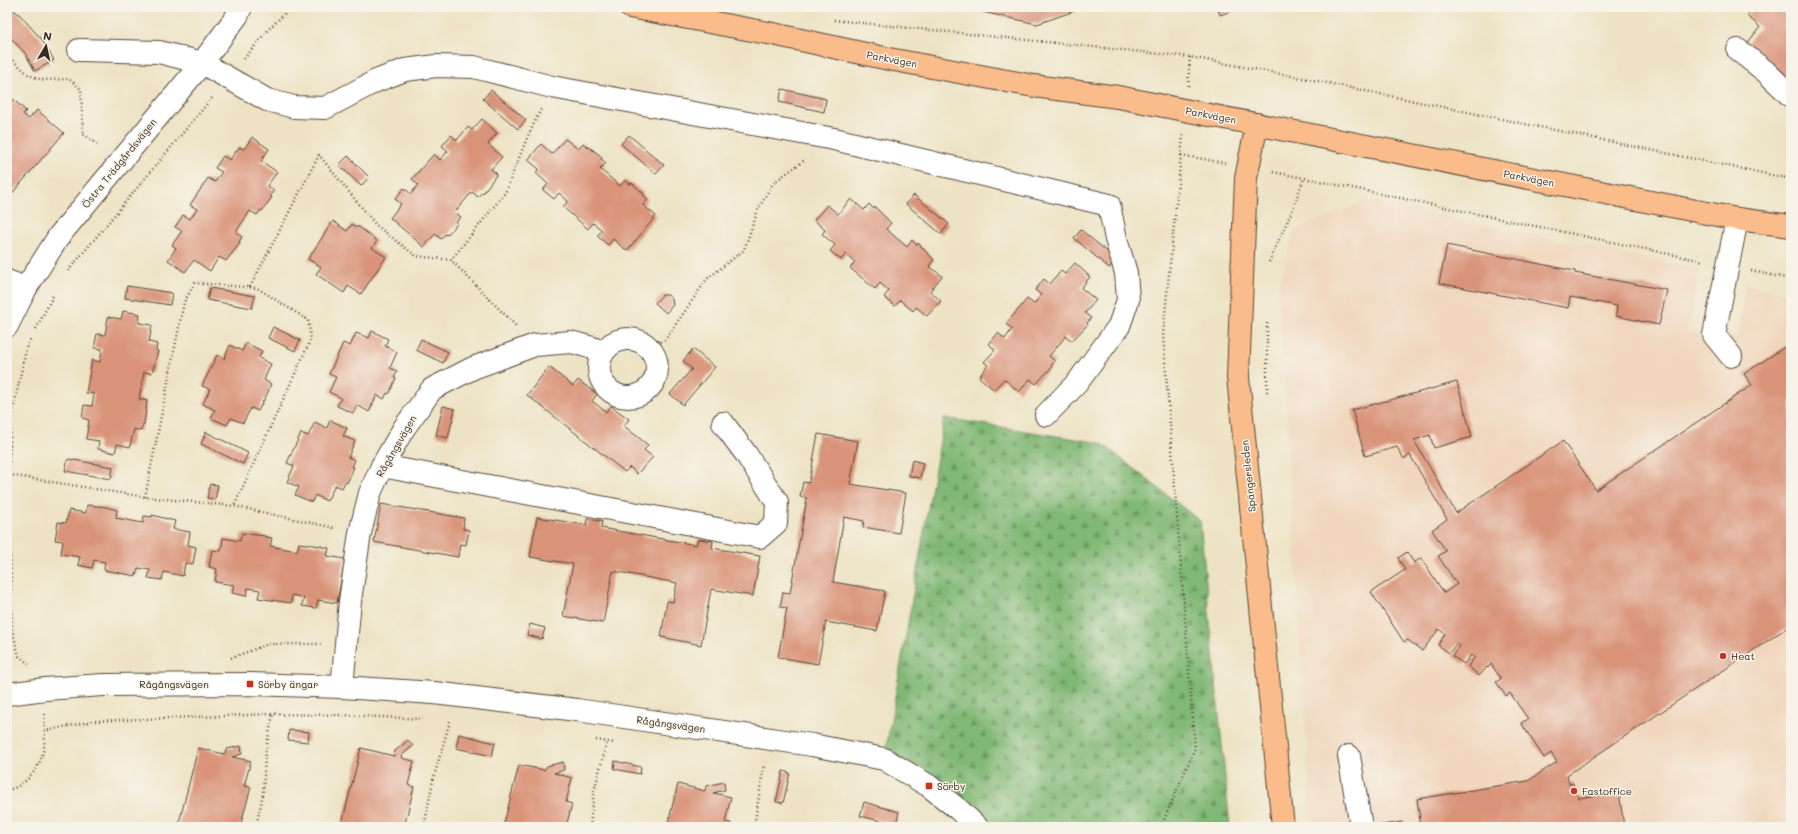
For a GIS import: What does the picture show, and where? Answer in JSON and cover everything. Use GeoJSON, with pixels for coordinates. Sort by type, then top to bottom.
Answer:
{"type":"FeatureCollection","features":[{"type":"Feature","properties":{"kind":"main road","name":"Parkvägen"},"geometry":{"type":"LineString","coordinates":[[630,7],[773,34],[889,59],[1034,86],[1118,98],[1186,110],[1737,219],[1791,226]]}},
{"type":"Feature","properties":{"kind":"main road","name":"Spängersleden"},"geometry":{"type":"LineString","coordinates":[[1257,124],[1246,178],[1238,377],[1284,827]]}},
{"type":"Feature","properties":{"kind":"street","name":"Östra Trädgårdsvägen"},"geometry":{"type":"LineString","coordinates":[[7,326],[17,284],[59,236],[202,63],[237,16],[241,7]]}},
{"type":"Feature","properties":{"kind":"street"},"geometry":{"type":"LineString","coordinates":[[79,50],[159,52],[202,63],[266,100],[294,107],[324,108],[376,81],[405,70],[436,66],[474,67],[552,87],[834,139],[1110,205],[1116,239],[1126,273],[1128,300],[1119,326],[1077,383],[1046,415]]}},
{"type":"Feature","properties":{"kind":"street"},"geometry":{"type":"LineString","coordinates":[[1738,50],[1765,71],[1791,96]]}},
{"type":"Feature","properties":{"kind":"street"},"geometry":{"type":"LineString","coordinates":[[1731,356],[1714,335],[1737,219]]}},
{"type":"Feature","properties":{"kind":"street"},"geometry":{"type":"LineString","coordinates":[[634,339],[650,348],[658,365],[654,382],[641,395],[622,397],[606,388],[599,372],[602,354],[615,341],[634,339]]}},
{"type":"Feature","properties":{"kind":"street","name":"Rågångsvägen"},"geometry":{"type":"LineString","coordinates":[[342,686],[360,533],[370,493],[382,466],[404,428],[432,389],[473,368],[535,345],[571,342],[592,348],[602,354]]}},
{"type":"Feature","properties":{"kind":"street"},"geometry":{"type":"LineString","coordinates":[[382,466],[760,537],[776,523],[776,502],[746,454],[722,423]]}},
{"type":"Feature","properties":{"kind":"street","name":"Rågångsvägen"},"geometry":{"type":"LineString","coordinates":[[7,694],[45,689],[103,685],[250,684],[342,686],[434,693],[577,710],[812,744],[884,760],[929,786],[958,809],[977,827]]}},
{"type":"Feature","properties":{"kind":"street"},"geometry":{"type":"LineString","coordinates":[[1349,756],[1361,827]]}},
{"type":"Feature","properties":{"kind":"path"},"geometry":{"type":"LineString","coordinates":[[66,274],[268,30],[290,7]]}},
{"type":"Feature","properties":{"kind":"path"},"geometry":{"type":"LineString","coordinates":[[831,19],[1190,57],[1321,81],[1791,179]]}},
{"type":"Feature","properties":{"kind":"path"},"geometry":{"type":"LineString","coordinates":[[7,55],[29,75],[42,80],[69,79],[81,89],[83,134],[97,144]]}},
{"type":"Feature","properties":{"kind":"path"},"geometry":{"type":"LineString","coordinates":[[1161,827],[1195,748],[1163,334],[1190,57]]}},
{"type":"Feature","properties":{"kind":"path"},"geometry":{"type":"LineString","coordinates":[[451,260],[505,192],[527,138],[552,87]]}},
{"type":"Feature","properties":{"kind":"path"},"geometry":{"type":"LineString","coordinates":[[650,348],[665,340],[706,279],[744,250],[758,210],[773,183],[834,139]]}},
{"type":"Feature","properties":{"kind":"path"},"geometry":{"type":"LineString","coordinates":[[250,287],[319,155],[376,225],[416,256],[451,260],[535,345]]}},
{"type":"Feature","properties":{"kind":"path"},"geometry":{"type":"LineString","coordinates":[[1268,263],[1292,211],[1304,178],[1791,280]]}},
{"type":"Feature","properties":{"kind":"path"},"geometry":{"type":"LineString","coordinates":[[145,497],[184,302],[195,284],[250,287],[257,288],[308,320],[311,339],[234,506]]}},
{"type":"Feature","properties":{"kind":"path"},"geometry":{"type":"LineString","coordinates":[[7,790],[14,789],[26,781],[38,767],[43,751],[45,670],[27,664],[19,656],[12,630],[9,475],[11,420],[27,346],[54,294]]}},
{"type":"Feature","properties":{"kind":"path"},"geometry":{"type":"LineString","coordinates":[[1267,317],[1267,394]]}},
{"type":"Feature","properties":{"kind":"path"},"geometry":{"type":"LineString","coordinates":[[9,475],[145,497],[234,506],[360,533]]}},
{"type":"Feature","properties":{"kind":"path"},"geometry":{"type":"LineString","coordinates":[[224,660],[268,644],[346,643]]}},
{"type":"Feature","properties":{"kind":"path"},"geometry":{"type":"LineString","coordinates":[[44,731],[92,721],[273,714],[341,715],[427,720]]}},
{"type":"Feature","properties":{"kind":"path"},"geometry":{"type":"LineString","coordinates":[[256,827],[263,794],[265,754],[273,714]]}},
{"type":"Feature","properties":{"kind":"path"},"geometry":{"type":"LineString","coordinates":[[424,827],[434,780],[450,721],[443,721]]}},
{"type":"Feature","properties":{"kind":"path"},"geometry":{"type":"LineString","coordinates":[[592,740],[622,744]]}},
{"type":"Feature","properties":{"kind":"path"},"geometry":{"type":"LineString","coordinates":[[590,827],[594,791],[607,742]]}},
{"type":"Feature","properties":{"kind":"path"},"geometry":{"type":"LineString","coordinates":[[754,827],[765,759]]}},
{"type":"Feature","properties":{"kind":"shaded area"},"geometry":{"type":"Polygon","coordinates":[[[1367,200],[1700,270],[1688,330],[1714,335],[1737,337],[1746,285],[1791,294],[1791,827],[1312,827],[1278,289],[1294,231],[1367,200]]]}},
{"type":"Feature","properties":{"kind":"green space"},"geometry":{"type":"Polygon","coordinates":[[[944,418],[1101,443],[1200,521],[1230,827],[977,827],[884,760],[944,418]]]}},
{"type":"Feature","properties":{"kind":"building"},"geometry":{"type":"Polygon","coordinates":[[[7,7],[10,7],[20,15],[42,40],[54,60],[35,71],[25,53],[7,34],[7,7]]]}},
{"type":"Feature","properties":{"kind":"building"},"geometry":{"type":"Polygon","coordinates":[[[960,7],[1086,7],[1037,24],[960,7]]]}},
{"type":"Feature","properties":{"kind":"building"},"geometry":{"type":"Polygon","coordinates":[[[1217,7],[1243,7],[1220,15],[1217,7]]]}},
{"type":"Feature","properties":{"kind":"building"},"geometry":{"type":"Polygon","coordinates":[[[1754,7],[1791,7],[1791,86],[1746,45],[1760,27],[1747,16],[1754,7]]]}},
{"type":"Feature","properties":{"kind":"building"},"geometry":{"type":"Polygon","coordinates":[[[782,89],[826,99],[824,112],[779,102],[782,89]]]}},
{"type":"Feature","properties":{"kind":"building"},"geometry":{"type":"Polygon","coordinates":[[[491,90],[526,120],[518,129],[483,99],[491,90]]]}},
{"type":"Feature","properties":{"kind":"building"},"geometry":{"type":"Polygon","coordinates":[[[7,94],[26,111],[23,114],[29,119],[37,110],[64,133],[9,197],[7,196],[7,94]]]}},
{"type":"Feature","properties":{"kind":"building"},"geometry":{"type":"Polygon","coordinates":[[[482,119],[497,133],[488,144],[502,157],[491,169],[497,174],[483,193],[482,192],[478,197],[472,192],[455,212],[461,217],[456,222],[458,223],[447,235],[445,234],[441,239],[435,234],[424,247],[390,218],[401,204],[395,199],[404,188],[411,194],[418,185],[412,179],[434,154],[440,160],[448,151],[442,146],[451,135],[457,140],[468,127],[472,130],[482,119]]]}},
{"type":"Feature","properties":{"kind":"building"},"geometry":{"type":"Polygon","coordinates":[[[629,135],[664,165],[656,174],[621,144],[629,135]]]}},
{"type":"Feature","properties":{"kind":"building"},"geometry":{"type":"Polygon","coordinates":[[[252,137],[269,149],[261,161],[277,172],[267,186],[274,190],[270,196],[272,197],[262,211],[261,210],[257,215],[250,211],[236,232],[242,237],[239,242],[240,243],[226,261],[219,257],[210,271],[194,260],[185,272],[168,260],[176,248],[172,245],[182,231],[175,227],[183,215],[190,219],[197,209],[190,205],[208,178],[215,182],[222,172],[215,168],[223,156],[230,160],[239,147],[244,149],[252,137]]]}},
{"type":"Feature","properties":{"kind":"building"},"geometry":{"type":"Polygon","coordinates":[[[565,139],[578,149],[583,143],[588,148],[589,147],[602,157],[601,159],[606,163],[600,169],[620,186],[625,180],[630,184],[632,183],[648,199],[643,205],[656,216],[627,251],[613,239],[608,245],[597,236],[602,230],[593,223],[588,229],[563,207],[568,201],[559,193],[554,199],[543,190],[548,184],[536,173],[539,169],[528,160],[541,144],[552,154],[565,139]]]}},
{"type":"Feature","properties":{"kind":"building"},"geometry":{"type":"Polygon","coordinates":[[[348,156],[369,177],[361,186],[339,165],[348,156]]]}},
{"type":"Feature","properties":{"kind":"building"},"geometry":{"type":"Polygon","coordinates":[[[914,195],[949,224],[941,234],[906,204],[914,195]]]}},
{"type":"Feature","properties":{"kind":"building"},"geometry":{"type":"Polygon","coordinates":[[[851,199],[864,210],[869,204],[874,209],[875,207],[891,223],[886,229],[907,247],[912,240],[917,245],[918,243],[934,260],[929,266],[942,276],[930,291],[941,301],[927,316],[916,307],[913,311],[900,300],[895,306],[884,297],[889,291],[880,283],[875,289],[850,268],[855,262],[846,254],[841,260],[830,251],[835,245],[822,234],[825,230],[814,220],[827,205],[838,214],[851,199]]]}},
{"type":"Feature","properties":{"kind":"building"},"geometry":{"type":"Polygon","coordinates":[[[333,221],[347,231],[352,224],[357,228],[358,226],[377,241],[372,248],[386,257],[361,294],[348,286],[344,293],[316,274],[321,267],[308,259],[333,221]]]}},
{"type":"Feature","properties":{"kind":"building"},"geometry":{"type":"Polygon","coordinates":[[[1081,230],[1116,259],[1109,268],[1074,238],[1081,230]]]}},
{"type":"Feature","properties":{"kind":"building"},"geometry":{"type":"Polygon","coordinates":[[[1447,245],[1575,271],[1575,273],[1667,290],[1659,325],[1616,316],[1617,306],[1570,297],[1568,308],[1439,283],[1447,245]]]}},
{"type":"Feature","properties":{"kind":"building"},"geometry":{"type":"Polygon","coordinates":[[[1075,263],[1090,277],[1081,288],[1096,300],[1085,313],[1091,318],[1087,323],[1088,324],[1072,341],[1066,336],[1049,356],[1055,361],[1051,366],[1052,367],[1036,384],[1030,379],[1019,392],[1004,379],[994,390],[979,377],[988,365],[984,362],[995,350],[989,344],[998,333],[1005,339],[1012,329],[1006,324],[1027,299],[1034,304],[1041,295],[1035,290],[1044,279],[1050,284],[1061,271],[1065,274],[1075,263]]]}},
{"type":"Feature","properties":{"kind":"building"},"geometry":{"type":"Polygon","coordinates":[[[127,286],[172,293],[170,305],[125,298],[127,286]]]}},
{"type":"Feature","properties":{"kind":"building"},"geometry":{"type":"Polygon","coordinates":[[[210,288],[255,296],[252,308],[207,300],[210,288]]]}},
{"type":"Feature","properties":{"kind":"building"},"geometry":{"type":"Polygon","coordinates":[[[662,295],[668,295],[672,299],[673,305],[666,313],[655,303],[662,295]]]}},
{"type":"Feature","properties":{"kind":"building"},"geometry":{"type":"Polygon","coordinates":[[[123,311],[140,314],[139,323],[152,325],[149,342],[157,344],[156,350],[158,351],[152,373],[144,372],[139,399],[147,401],[144,424],[141,431],[134,429],[130,447],[117,444],[115,453],[98,449],[99,441],[86,439],[89,420],[82,418],[84,405],[92,406],[94,394],[86,393],[92,360],[100,362],[102,349],[94,348],[97,334],[105,335],[108,317],[121,319],[123,311]]]}},
{"type":"Feature","properties":{"kind":"building"},"geometry":{"type":"Polygon","coordinates":[[[273,327],[300,340],[295,351],[268,338],[273,327]]]}},
{"type":"Feature","properties":{"kind":"building"},"geometry":{"type":"Polygon","coordinates":[[[372,331],[388,339],[385,346],[397,352],[390,368],[397,371],[394,378],[396,378],[389,394],[387,393],[384,399],[377,395],[369,412],[357,405],[353,413],[337,406],[341,398],[329,392],[336,377],[329,374],[343,343],[350,346],[356,333],[369,338],[372,331]]]}},
{"type":"Feature","properties":{"kind":"building"},"geometry":{"type":"Polygon","coordinates":[[[421,339],[448,352],[443,363],[416,350],[421,339]]]}},
{"type":"Feature","properties":{"kind":"building"},"geometry":{"type":"Polygon","coordinates":[[[246,343],[262,351],[259,358],[271,364],[264,380],[271,384],[258,411],[251,408],[243,423],[231,418],[227,425],[211,418],[215,410],[203,404],[210,389],[202,386],[217,355],[224,359],[230,345],[242,351],[246,343]]]}},
{"type":"Feature","properties":{"kind":"building"},"geometry":{"type":"Polygon","coordinates":[[[1786,346],[1791,354],[1791,625],[1567,775],[1569,784],[1573,783],[1575,792],[1579,798],[1619,792],[1624,827],[1421,827],[1417,799],[1528,781],[1557,762],[1551,753],[1544,758],[1521,723],[1528,719],[1510,693],[1506,696],[1496,682],[1501,679],[1491,664],[1479,676],[1468,666],[1475,657],[1471,655],[1464,664],[1452,656],[1460,646],[1457,643],[1449,653],[1438,645],[1445,634],[1439,629],[1422,651],[1408,640],[1404,642],[1371,592],[1405,570],[1398,558],[1407,552],[1414,563],[1421,558],[1444,593],[1457,584],[1438,556],[1446,551],[1432,530],[1447,519],[1410,455],[1404,459],[1397,447],[1365,456],[1352,410],[1457,382],[1472,437],[1434,448],[1430,435],[1414,440],[1456,513],[1563,441],[1596,490],[1752,385],[1744,374],[1786,346]]]}},
{"type":"Feature","properties":{"kind":"building"},"geometry":{"type":"Polygon","coordinates":[[[693,349],[715,367],[683,405],[670,394],[692,369],[683,361],[693,349]]]}},
{"type":"Feature","properties":{"kind":"building"},"geometry":{"type":"Polygon","coordinates":[[[549,367],[573,386],[578,380],[597,394],[592,401],[606,412],[611,406],[629,419],[624,426],[648,445],[644,450],[653,457],[637,474],[630,467],[625,472],[527,395],[549,367]]]}},
{"type":"Feature","properties":{"kind":"building"},"geometry":{"type":"Polygon","coordinates":[[[443,406],[455,409],[448,438],[436,435],[443,406]]]}},
{"type":"Feature","properties":{"kind":"building"},"geometry":{"type":"Polygon","coordinates":[[[330,420],[347,428],[343,436],[355,441],[348,457],[355,460],[352,467],[354,467],[347,483],[345,482],[342,488],[335,485],[327,501],[315,495],[312,502],[295,495],[299,487],[287,482],[294,466],[287,463],[301,433],[308,436],[315,422],[327,428],[330,420]]]}},
{"type":"Feature","properties":{"kind":"building"},"geometry":{"type":"Polygon","coordinates":[[[206,432],[248,453],[243,464],[201,444],[206,432]]]}},
{"type":"Feature","properties":{"kind":"building"},"geometry":{"type":"Polygon","coordinates":[[[818,434],[858,441],[850,484],[906,493],[899,533],[863,527],[864,521],[844,517],[833,582],[885,591],[877,631],[826,622],[818,664],[778,657],[787,608],[780,607],[783,592],[790,593],[807,498],[800,497],[803,482],[809,483],[818,434]]]}},
{"type":"Feature","properties":{"kind":"building"},"geometry":{"type":"Polygon","coordinates":[[[68,459],[113,467],[111,479],[65,471],[68,459]]]}},
{"type":"Feature","properties":{"kind":"building"},"geometry":{"type":"Polygon","coordinates":[[[912,460],[923,463],[920,478],[909,476],[912,460]]]}},
{"type":"Feature","properties":{"kind":"building"},"geometry":{"type":"Polygon","coordinates":[[[210,484],[218,485],[215,499],[207,498],[210,484]]]}},
{"type":"Feature","properties":{"kind":"building"},"geometry":{"type":"Polygon","coordinates":[[[381,504],[464,518],[463,529],[469,530],[466,545],[460,544],[458,557],[374,542],[381,504]]]}},
{"type":"Feature","properties":{"kind":"building"},"geometry":{"type":"Polygon","coordinates":[[[87,505],[117,510],[116,518],[143,523],[144,516],[152,517],[152,515],[175,521],[173,529],[190,532],[188,545],[196,547],[193,564],[185,563],[183,576],[164,572],[162,580],[148,578],[150,570],[138,568],[136,576],[104,570],[105,562],[94,560],[92,568],[78,565],[80,557],[61,554],[63,541],[55,540],[58,522],[66,523],[69,510],[86,513],[87,505]]]}},
{"type":"Feature","properties":{"kind":"building"},"geometry":{"type":"Polygon","coordinates":[[[537,517],[586,525],[587,519],[602,521],[601,528],[696,545],[698,539],[713,541],[712,548],[760,556],[753,596],[711,589],[701,645],[661,637],[667,601],[673,602],[677,583],[613,571],[603,623],[563,616],[573,564],[530,557],[537,517]]]}},
{"type":"Feature","properties":{"kind":"building"},"geometry":{"type":"Polygon","coordinates":[[[242,533],[272,538],[270,546],[297,551],[299,543],[322,546],[329,548],[327,556],[345,559],[337,603],[318,600],[316,608],[302,606],[304,598],[292,595],[291,603],[258,598],[260,590],[248,588],[246,596],[232,593],[234,585],[215,582],[217,569],[209,567],[212,550],[221,551],[223,538],[240,541],[242,533]]]}},
{"type":"Feature","properties":{"kind":"building"},"geometry":{"type":"Polygon","coordinates":[[[530,624],[545,628],[542,639],[527,635],[530,624]]]}},
{"type":"Feature","properties":{"kind":"building"},"geometry":{"type":"Polygon","coordinates":[[[289,730],[309,732],[308,742],[288,740],[289,730]]]}},
{"type":"Feature","properties":{"kind":"building"},"geometry":{"type":"Polygon","coordinates":[[[459,734],[495,743],[492,756],[456,748],[459,734]]]}},
{"type":"Feature","properties":{"kind":"building"},"geometry":{"type":"Polygon","coordinates":[[[408,740],[413,746],[402,755],[401,758],[414,761],[408,785],[414,787],[404,827],[397,825],[397,827],[341,827],[361,748],[394,756],[395,751],[408,740]]]}},
{"type":"Feature","properties":{"kind":"building"},"geometry":{"type":"Polygon","coordinates":[[[241,746],[242,754],[232,757],[251,761],[244,786],[251,787],[240,827],[178,827],[198,748],[224,754],[227,749],[241,746]]]}},
{"type":"Feature","properties":{"kind":"building"},"geometry":{"type":"Polygon","coordinates":[[[615,761],[641,767],[640,774],[614,769],[615,761]]]}},
{"type":"Feature","properties":{"kind":"building"},"geometry":{"type":"Polygon","coordinates":[[[563,762],[564,770],[554,773],[572,778],[566,802],[572,804],[566,827],[503,827],[519,765],[544,770],[547,766],[563,762]]]}},
{"type":"Feature","properties":{"kind":"building"},"geometry":{"type":"Polygon","coordinates":[[[783,771],[790,773],[783,803],[776,802],[783,771]]]}},
{"type":"Feature","properties":{"kind":"building"},"geometry":{"type":"Polygon","coordinates":[[[724,782],[725,790],[713,793],[731,797],[725,822],[731,823],[730,827],[667,827],[678,784],[705,791],[706,786],[724,782]]]}},
{"type":"Feature","properties":{"kind":"building"},"geometry":{"type":"Polygon","coordinates":[[[864,802],[899,812],[896,825],[860,816],[864,802]]]}},
{"type":"Feature","properties":{"kind":"building"},"geometry":{"type":"Polygon","coordinates":[[[1402,822],[1403,827],[1375,827],[1375,826],[1402,822]]]}},
{"type":"Feature","properties":{"kind":"place","name":"Heat"},"geometry":{"type":"Point","coordinates":[1723,656]}},
{"type":"Feature","properties":{"kind":"place","name":"Sörby ängar"},"geometry":{"type":"Point","coordinates":[250,684]}},
{"type":"Feature","properties":{"kind":"place","name":"Sörby"},"geometry":{"type":"Point","coordinates":[929,786]}},
{"type":"Feature","properties":{"kind":"place","name":"Fastoffice"},"geometry":{"type":"Point","coordinates":[1574,791]}}]}
